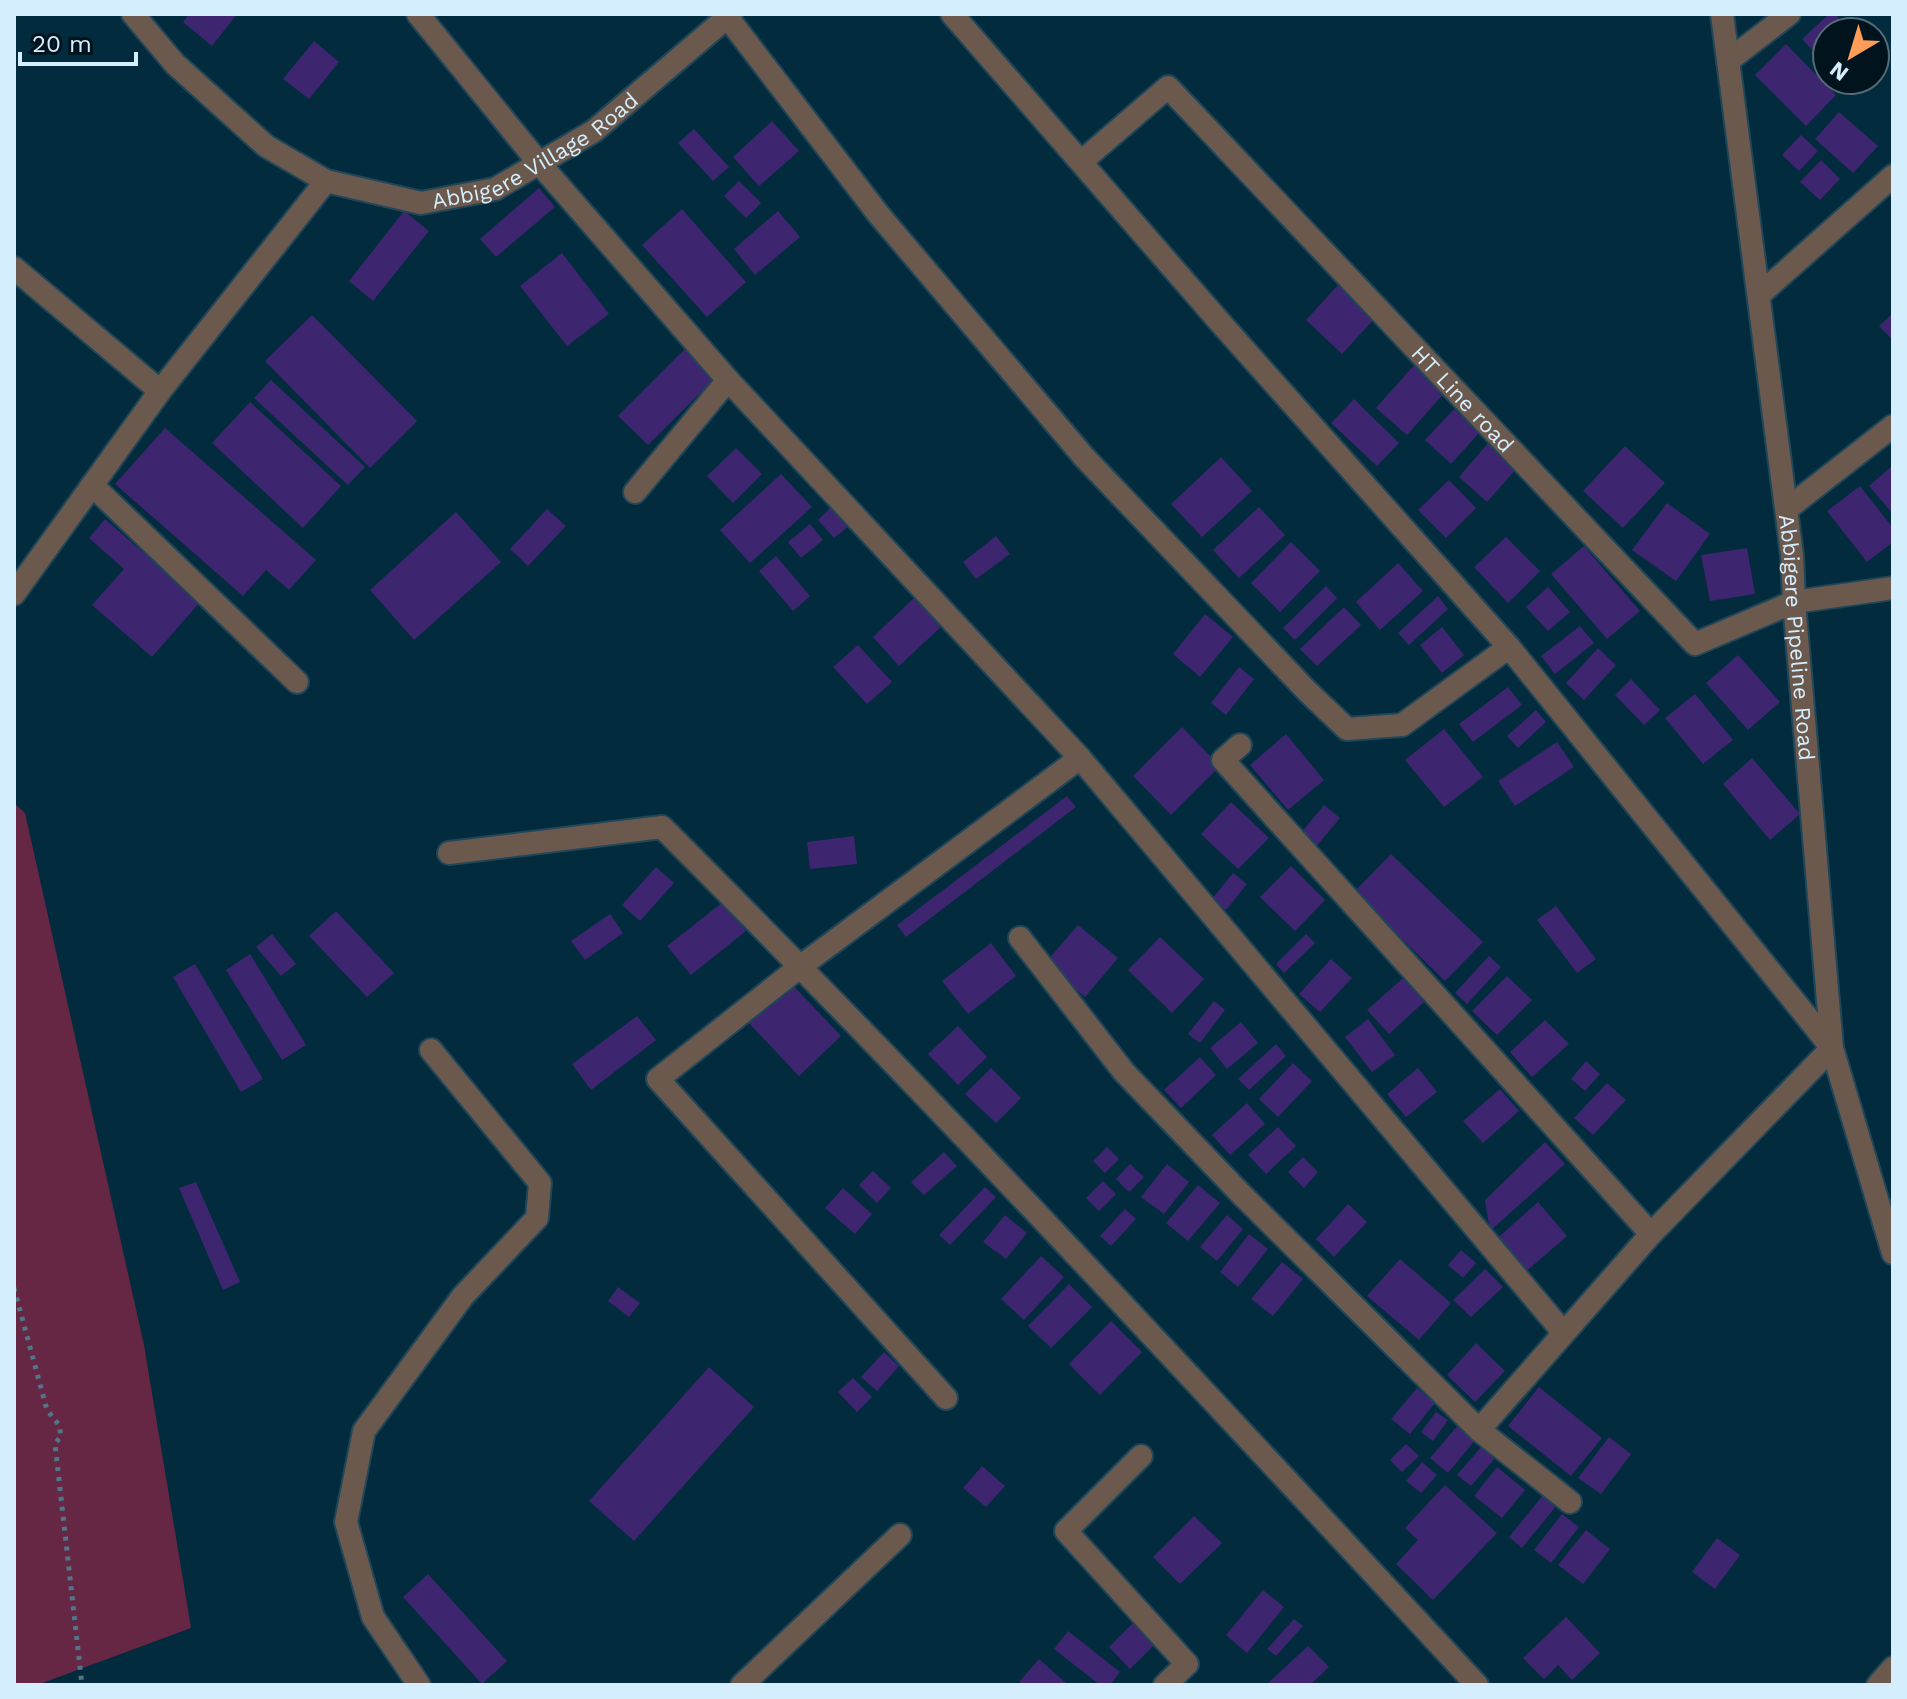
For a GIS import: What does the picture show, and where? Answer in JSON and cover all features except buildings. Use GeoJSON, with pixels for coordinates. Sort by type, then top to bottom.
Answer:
{"type":"FeatureCollection","features":[{"type":"Feature","properties":{"kind":"street","name":"Abbigere Village Road"},"geometry":{"type":"LineString","coordinates":[[133,14],[175,64],[266,146],[326,181],[421,203],[495,189],[594,131],[728,15]]}},
{"type":"Feature","properties":{"kind":"street"},"geometry":{"type":"LineString","coordinates":[[418,14],[539,163],[728,380],[1080,758],[1563,1332]]}},
{"type":"Feature","properties":{"kind":"street"},"geometry":{"type":"LineString","coordinates":[[952,14],[1509,647],[1832,1048],[1651,1234],[1479,1430]]}},
{"type":"Feature","properties":{"kind":"street","name":"Abbigere Pipeline Road"},"geometry":{"type":"LineString","coordinates":[[1722,14],[1787,509],[1832,1048],[1893,1253]]}},
{"type":"Feature","properties":{"kind":"street"},"geometry":{"type":"LineString","coordinates":[[1728,61],[1789,14]]}},
{"type":"Feature","properties":{"kind":"street"},"geometry":{"type":"LineString","coordinates":[[728,15],[879,215],[1084,457],[1347,729],[1402,725],[1509,647]]}},
{"type":"Feature","properties":{"kind":"street","name":"HT Line road"},"geometry":{"type":"LineString","coordinates":[[1081,162],[1168,87],[1695,644],[1794,602],[1893,588]]}},
{"type":"Feature","properties":{"kind":"street"},"geometry":{"type":"LineString","coordinates":[[1759,295],[1893,176]]}},
{"type":"Feature","properties":{"kind":"street"},"geometry":{"type":"LineString","coordinates":[[14,594],[160,391],[326,181]]}},
{"type":"Feature","properties":{"kind":"street"},"geometry":{"type":"LineString","coordinates":[[17,277],[160,391]]}},
{"type":"Feature","properties":{"kind":"street"},"geometry":{"type":"LineString","coordinates":[[635,492],[728,380]]}},
{"type":"Feature","properties":{"kind":"street"},"geometry":{"type":"LineString","coordinates":[[1787,509],[1893,426]]}},
{"type":"Feature","properties":{"kind":"street"},"geometry":{"type":"LineString","coordinates":[[92,485],[297,682]]}},
{"type":"Feature","properties":{"kind":"street"},"geometry":{"type":"LineString","coordinates":[[1240,745],[1223,760],[1651,1234]]}},
{"type":"Feature","properties":{"kind":"street"},"geometry":{"type":"LineString","coordinates":[[946,1398],[658,1079],[801,966],[1080,758]]}},
{"type":"Feature","properties":{"kind":"street"},"geometry":{"type":"LineString","coordinates":[[449,853],[662,827],[801,966],[1205,1392],[1477,1685]]}},
{"type":"Feature","properties":{"kind":"street"},"geometry":{"type":"LineString","coordinates":[[1020,938],[1124,1072],[1241,1194],[1479,1430],[1570,1502]]}},
{"type":"Feature","properties":{"kind":"street"},"geometry":{"type":"LineString","coordinates":[[419,1685],[373,1617],[346,1522],[364,1431],[463,1296],[537,1218],[540,1183],[431,1050]]}},
{"type":"Feature","properties":{"kind":"street"},"geometry":{"type":"LineString","coordinates":[[1141,1456],[1066,1531],[1187,1664],[1165,1685]]}},
{"type":"Feature","properties":{"kind":"street"},"geometry":{"type":"LineString","coordinates":[[742,1685],[900,1535]]}},
{"type":"Feature","properties":{"kind":"street"},"geometry":{"type":"LineString","coordinates":[[1878,1685],[1893,1668]]}},
{"type":"Feature","properties":{"kind":"path"},"geometry":{"type":"LineString","coordinates":[[14,1288],[47,1410],[59,1425],[61,1436],[55,1444],[82,1685]]}},
{"type":"Feature","properties":{"kind":"shaded area"},"geometry":{"type":"Polygon","coordinates":[[[14,803],[25,813],[144,1345],[191,1628],[37,1685],[14,1685],[14,803]]]}}]}
